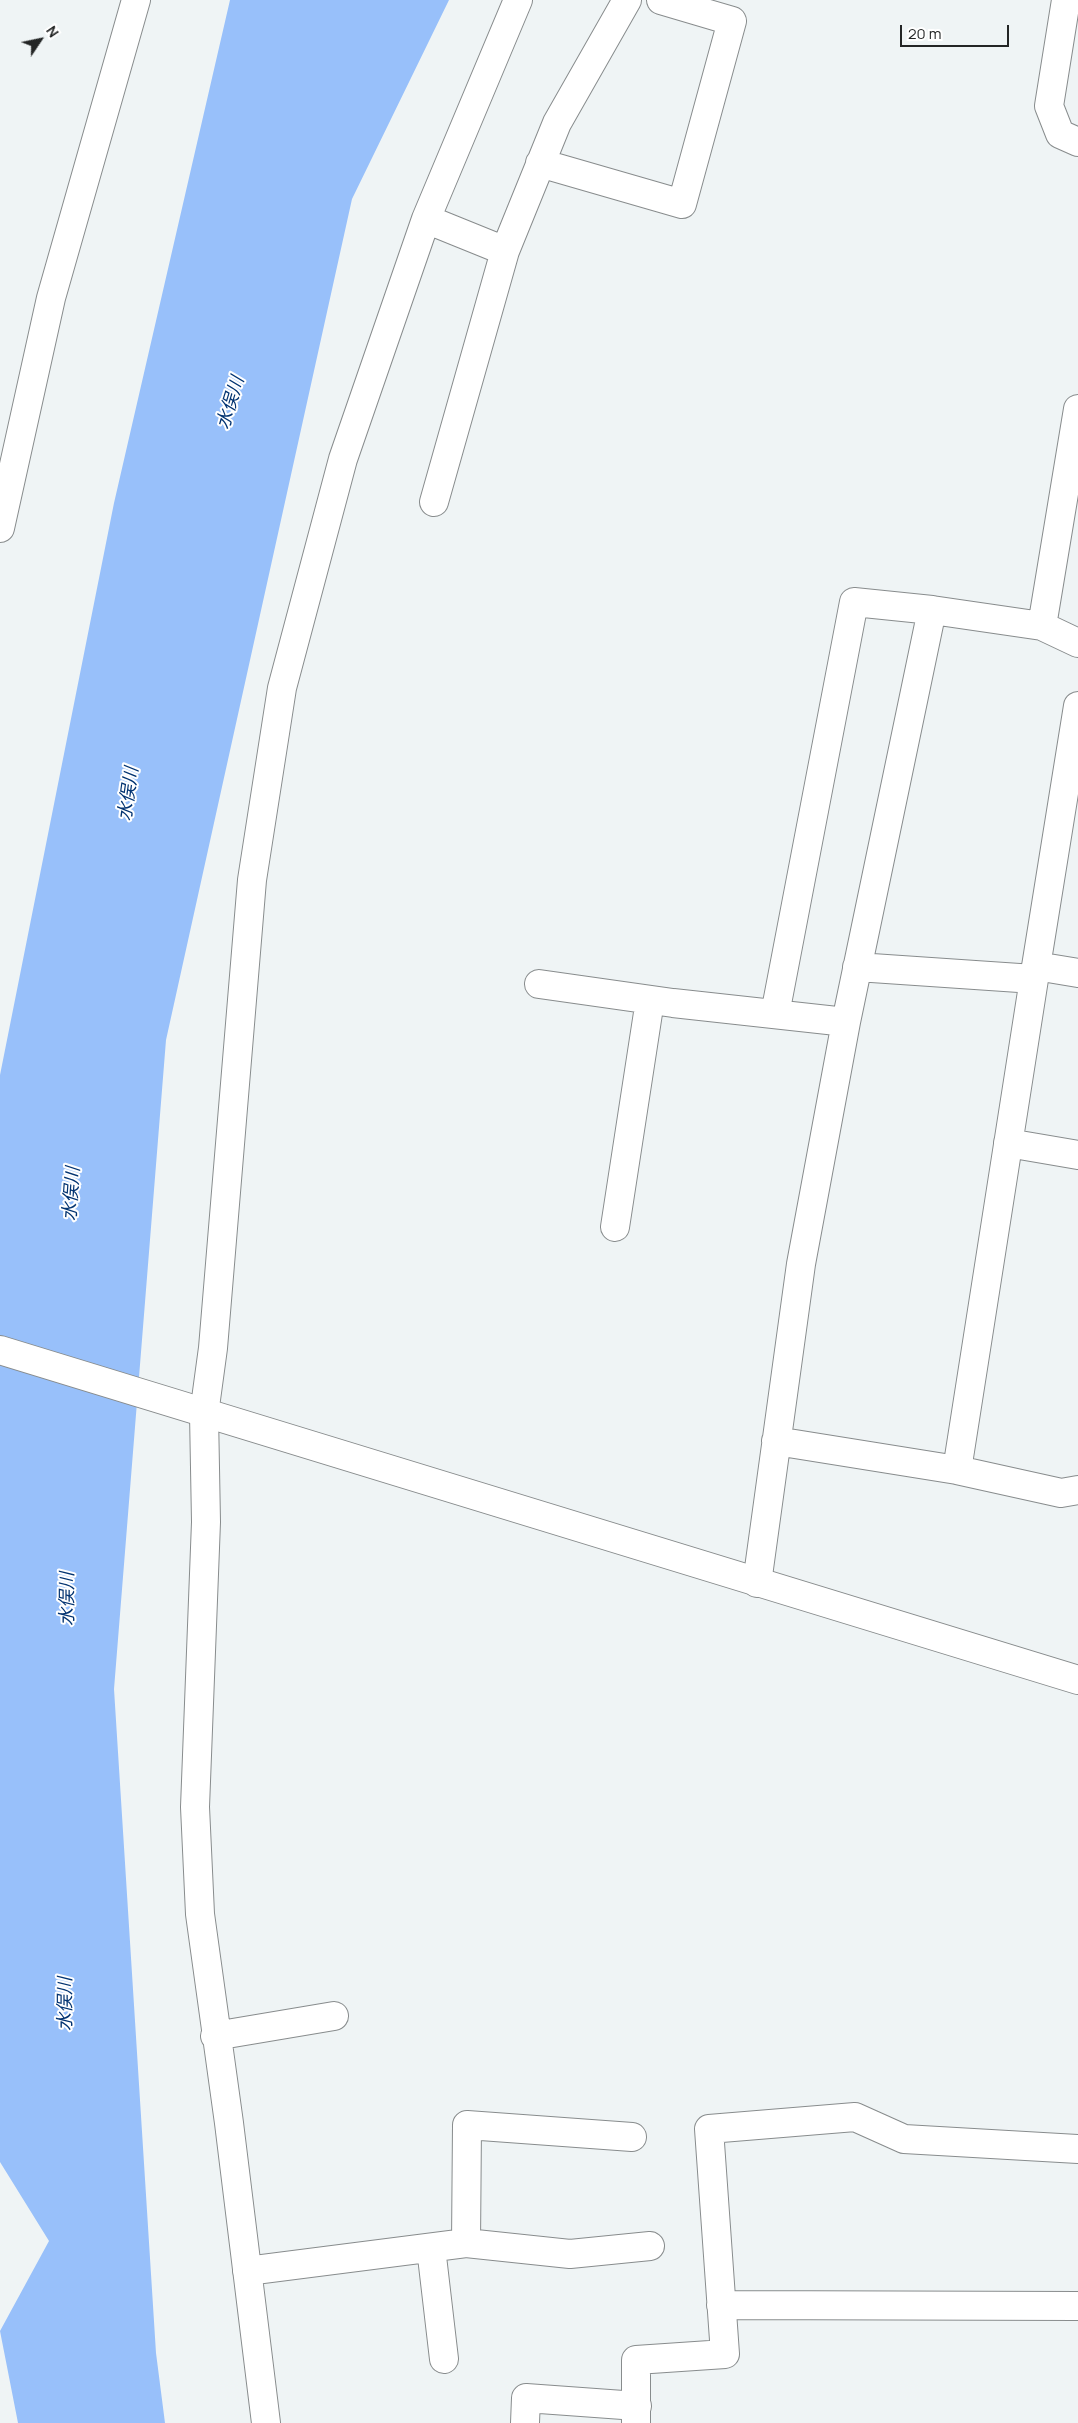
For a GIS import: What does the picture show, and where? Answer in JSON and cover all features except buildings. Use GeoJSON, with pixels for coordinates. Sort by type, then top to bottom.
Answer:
{"type":"FeatureCollection","features":[{"type":"Feature","properties":{"kind":"street"},"geometry":{"type":"LineString","coordinates":[[0,528],[51,298],[136,0]]}},
{"type":"Feature","properties":{"kind":"street"},"geometry":{"type":"LineString","coordinates":[[266,2423],[200,1914],[195,1807],[206,1522],[196,1412],[213,1348],[252,880],[282,688],[343,459],[426,219],[518,0]]}},
{"type":"Feature","properties":{"kind":"street"},"geometry":{"type":"LineString","coordinates":[[434,502],[505,251],[557,122],[627,0]]}},
{"type":"Feature","properties":{"kind":"street"},"geometry":{"type":"LineString","coordinates":[[540,163],[682,204],[732,21],[661,0]]}},
{"type":"Feature","properties":{"kind":"street"},"geometry":{"type":"LineString","coordinates":[[1066,0],[1049,106],[1060,134],[1078,142]]}},
{"type":"Feature","properties":{"kind":"street"},"geometry":{"type":"LineString","coordinates":[[426,219],[505,251]]}},
{"type":"Feature","properties":{"kind":"street"},"geometry":{"type":"LineString","coordinates":[[1042,626],[1078,410]]}},
{"type":"Feature","properties":{"kind":"street"},"geometry":{"type":"LineString","coordinates":[[775,1014],[854,602],[932,610],[1042,626],[1078,643]]}},
{"type":"Feature","properties":{"kind":"street"},"geometry":{"type":"LineString","coordinates":[[756,1583],[800,1264],[857,967],[932,610]]}},
{"type":"Feature","properties":{"kind":"street"},"geometry":{"type":"LineString","coordinates":[[957,1470],[1078,706]]}},
{"type":"Feature","properties":{"kind":"street"},"geometry":{"type":"LineString","coordinates":[[857,967],[1078,973]]}},
{"type":"Feature","properties":{"kind":"street"},"geometry":{"type":"LineString","coordinates":[[539,984],[650,1000],[846,1022]]}},
{"type":"Feature","properties":{"kind":"street"},"geometry":{"type":"LineString","coordinates":[[614,1227],[650,1000]]}},
{"type":"Feature","properties":{"kind":"street"},"geometry":{"type":"LineString","coordinates":[[1008,1143],[1078,1155]]}},
{"type":"Feature","properties":{"kind":"street"},"geometry":{"type":"LineString","coordinates":[[0,1350],[196,1412],[1078,1680]]}},
{"type":"Feature","properties":{"kind":"street"},"geometry":{"type":"LineString","coordinates":[[776,1441],[957,1470],[1061,1493],[1078,1490]]}},
{"type":"Feature","properties":{"kind":"street"},"geometry":{"type":"LineString","coordinates":[[216,2036],[334,2016]]}},
{"type":"Feature","properties":{"kind":"street"},"geometry":{"type":"LineString","coordinates":[[524,2423],[526,2398],[637,2414],[636,2360],[725,2354],[709,2129],[855,2117],[904,2139],[1078,2149]]}},
{"type":"Feature","properties":{"kind":"street"},"geometry":{"type":"LineString","coordinates":[[466,2243],[467,2125],[632,2137]]}},
{"type":"Feature","properties":{"kind":"street"},"geometry":{"type":"LineString","coordinates":[[247,2271],[466,2243],[570,2254],[650,2246]]}},
{"type":"Feature","properties":{"kind":"street"},"geometry":{"type":"LineString","coordinates":[[431,2248],[444,2359]]}},
{"type":"Feature","properties":{"kind":"street"},"geometry":{"type":"LineString","coordinates":[[721,2305],[1078,2306]]}},
{"type":"Feature","properties":{"kind":"water","name":"水俣川"},"geometry":{"type":"Polygon","coordinates":[[[230,0],[449,0],[352,199],[166,1040],[114,1689],[156,2353],[165,2423],[18,2423],[0,2331],[49,2241],[0,2162],[0,1075],[114,503],[230,0]]]}}]}
